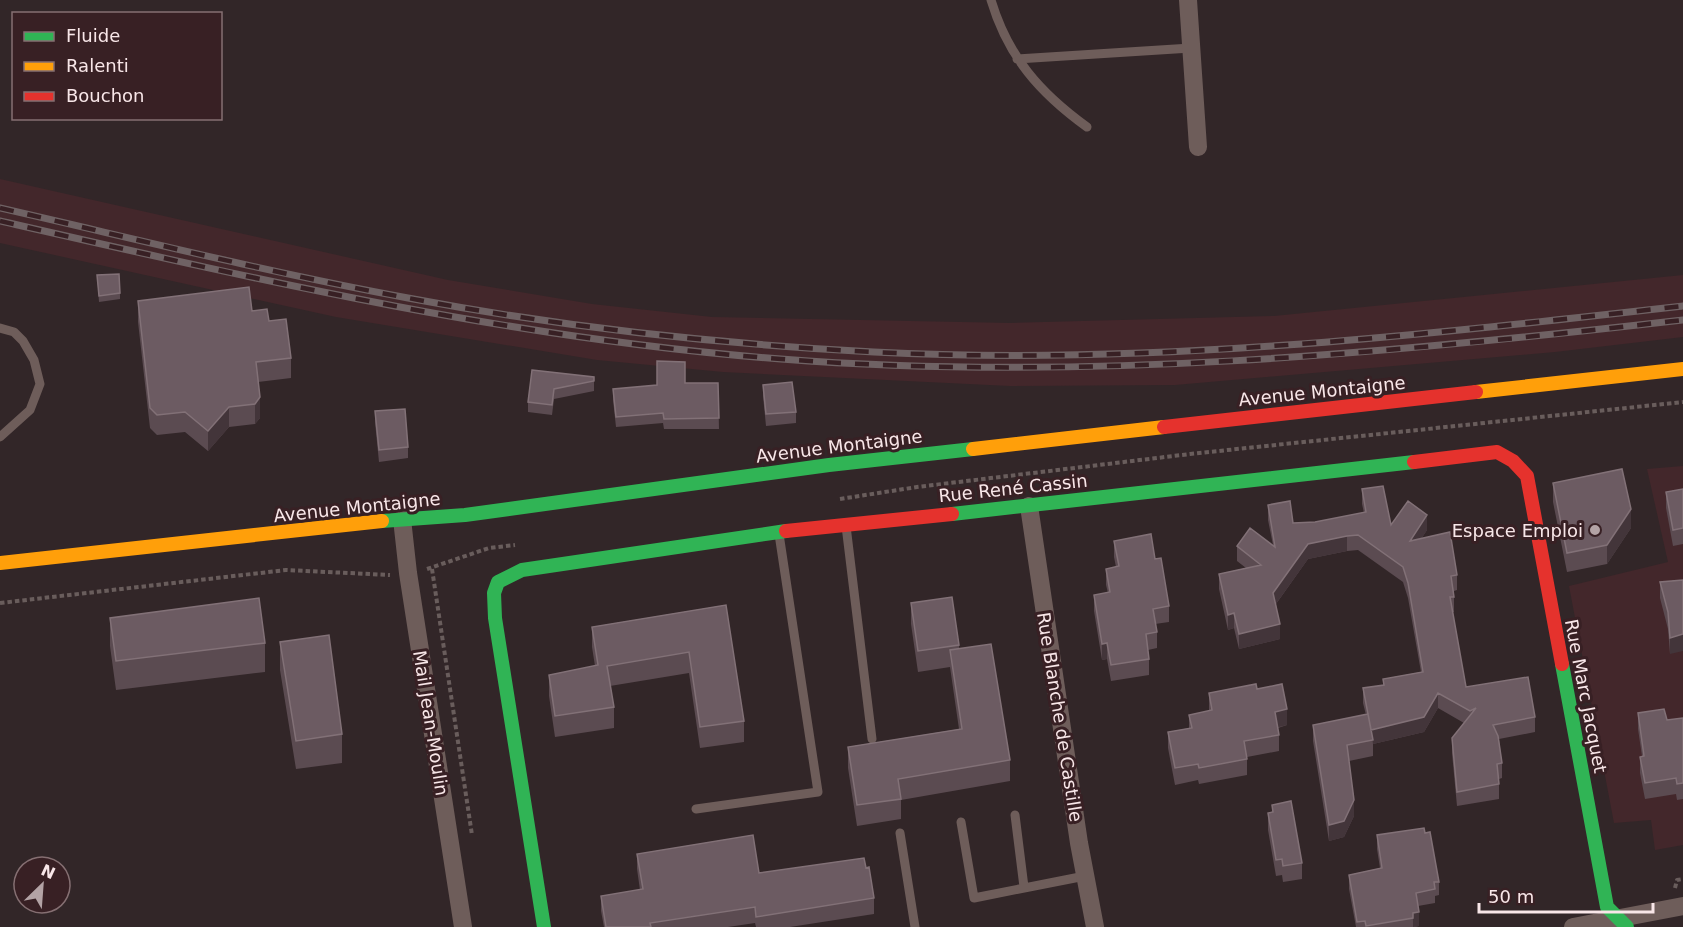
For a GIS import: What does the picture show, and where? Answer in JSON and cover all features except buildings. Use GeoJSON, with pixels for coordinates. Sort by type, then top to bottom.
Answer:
{"type":"FeatureCollection","features":[{"type":"Feature","properties":{"kind":"street"},"geometry":{"type":"LineString","coordinates":[[1188,0],[1198,147]]}},
{"type":"Feature","properties":{"kind":"street","name":"Avenue Montaigne"},"geometry":{"type":"LineString","coordinates":[[0,563],[402,519],[465,515],[829,465],[1683,369]]}},
{"type":"Feature","properties":{"kind":"street","name":"Rue René Cassin"},"geometry":{"type":"LineString","coordinates":[[544,927],[495,618],[494,592],[498,582],[522,570],[779,531],[1029,506],[1497,452],[1513,461],[1527,476]]}},
{"type":"Feature","properties":{"kind":"street","name":"Rue Marc Jacquet"},"geometry":{"type":"LineString","coordinates":[[1527,476],[1607,907],[1622,923]]}},
{"type":"Feature","properties":{"kind":"street","name":"Rue Blanche de Castille"},"geometry":{"type":"LineString","coordinates":[[1029,506],[1085,876],[1095,927]]}},
{"type":"Feature","properties":{"kind":"street","name":"Mail Jean-Moulin"},"geometry":{"type":"LineString","coordinates":[[402,519],[411,596],[463,927]]}},
{"type":"Feature","properties":{"kind":"street"},"geometry":{"type":"LineString","coordinates":[[1573,927],[1622,923],[1683,906]]}},
{"type":"Feature","properties":{"kind":"lane"},"geometry":{"type":"LineString","coordinates":[[991,0],[997,19],[1017,58],[1054,103],[1087,128]]}},
{"type":"Feature","properties":{"kind":"lane"},"geometry":{"type":"LineString","coordinates":[[1017,58],[1191,48]]}},
{"type":"Feature","properties":{"kind":"lane"},"geometry":{"type":"LineString","coordinates":[[0,328],[14,332],[23,341],[34,360],[40,384],[30,410],[0,437]]}},
{"type":"Feature","properties":{"kind":"lane"},"geometry":{"type":"LineString","coordinates":[[845,524],[872,740]]}},
{"type":"Feature","properties":{"kind":"lane"},"geometry":{"type":"LineString","coordinates":[[696,809],[818,792],[779,531]]}},
{"type":"Feature","properties":{"kind":"lane"},"geometry":{"type":"LineString","coordinates":[[1015,816],[1024,887]]}},
{"type":"Feature","properties":{"kind":"lane"},"geometry":{"type":"LineString","coordinates":[[961,822],[974,898],[1085,876]]}},
{"type":"Feature","properties":{"kind":"lane"},"geometry":{"type":"LineString","coordinates":[[900,833],[915,927]]}},
{"type":"Feature","properties":{"kind":"path"},"geometry":{"type":"LineString","coordinates":[[432,569],[474,846]]}},
{"type":"Feature","properties":{"kind":"shaded area"},"geometry":{"type":"Polygon","coordinates":[[[0,179],[448,280],[592,304],[712,317],[1010,323],[1274,316],[1683,275],[1683,337],[1555,352],[1175,385],[1010,386],[723,372],[597,360],[336,317],[0,243],[0,179]]]}},
{"type":"Feature","properties":{"kind":"shaded area"},"geometry":{"type":"Polygon","coordinates":[[[1683,466],[1683,845],[1655,850],[1651,820],[1614,823],[1569,586],[1668,562],[1647,469],[1683,466]]]}},
{"type":"Feature","properties":{"kind":"railway"},"geometry":{"type":"LineString","coordinates":[[0,208],[306,278],[524,318],[699,339],[874,352],[976,355],[1179,352],[1280,346],[1481,328],[1683,306]]}},
{"type":"Feature","properties":{"kind":"railway"},"geometry":{"type":"LineString","coordinates":[[0,221],[194,265],[388,305],[583,337],[681,350],[781,359],[894,365],[1120,366],[1232,361],[1458,344],[1683,320]]}},
{"type":"Feature","properties":{"kind":"traffic: fast"},"geometry":{"type":"LineString","coordinates":[[382,521],[465,515],[829,465],[973,449]]}},
{"type":"Feature","properties":{"kind":"traffic: fast"},"geometry":{"type":"LineString","coordinates":[[952,514],[1414,462]]}},
{"type":"Feature","properties":{"kind":"traffic: fast"},"geometry":{"type":"LineString","coordinates":[[544,927],[495,618],[494,593],[498,582],[522,570],[786,531]]}},
{"type":"Feature","properties":{"kind":"traffic: fast"},"geometry":{"type":"LineString","coordinates":[[1562,664],[1607,907],[1627,927]]}},
{"type":"Feature","properties":{"kind":"traffic: slow"},"geometry":{"type":"LineString","coordinates":[[1476,392],[1683,369]]}},
{"type":"Feature","properties":{"kind":"traffic: slow"},"geometry":{"type":"LineString","coordinates":[[973,449],[1164,427]]}},
{"type":"Feature","properties":{"kind":"traffic: slow"},"geometry":{"type":"LineString","coordinates":[[0,563],[382,521]]}},
{"type":"Feature","properties":{"kind":"traffic: jam"},"geometry":{"type":"LineString","coordinates":[[1164,427],[1476,392]]}},
{"type":"Feature","properties":{"kind":"traffic: jam"},"geometry":{"type":"LineString","coordinates":[[1414,462],[1497,452],[1513,461],[1527,476],[1562,664]]}},
{"type":"Feature","properties":{"kind":"traffic: jam"},"geometry":{"type":"LineString","coordinates":[[786,531],[952,514]]}},
{"type":"Feature","properties":{"kind":"place","name":"Espace Emploi"},"geometry":{"type":"Point","coordinates":[1595,530]}}]}
